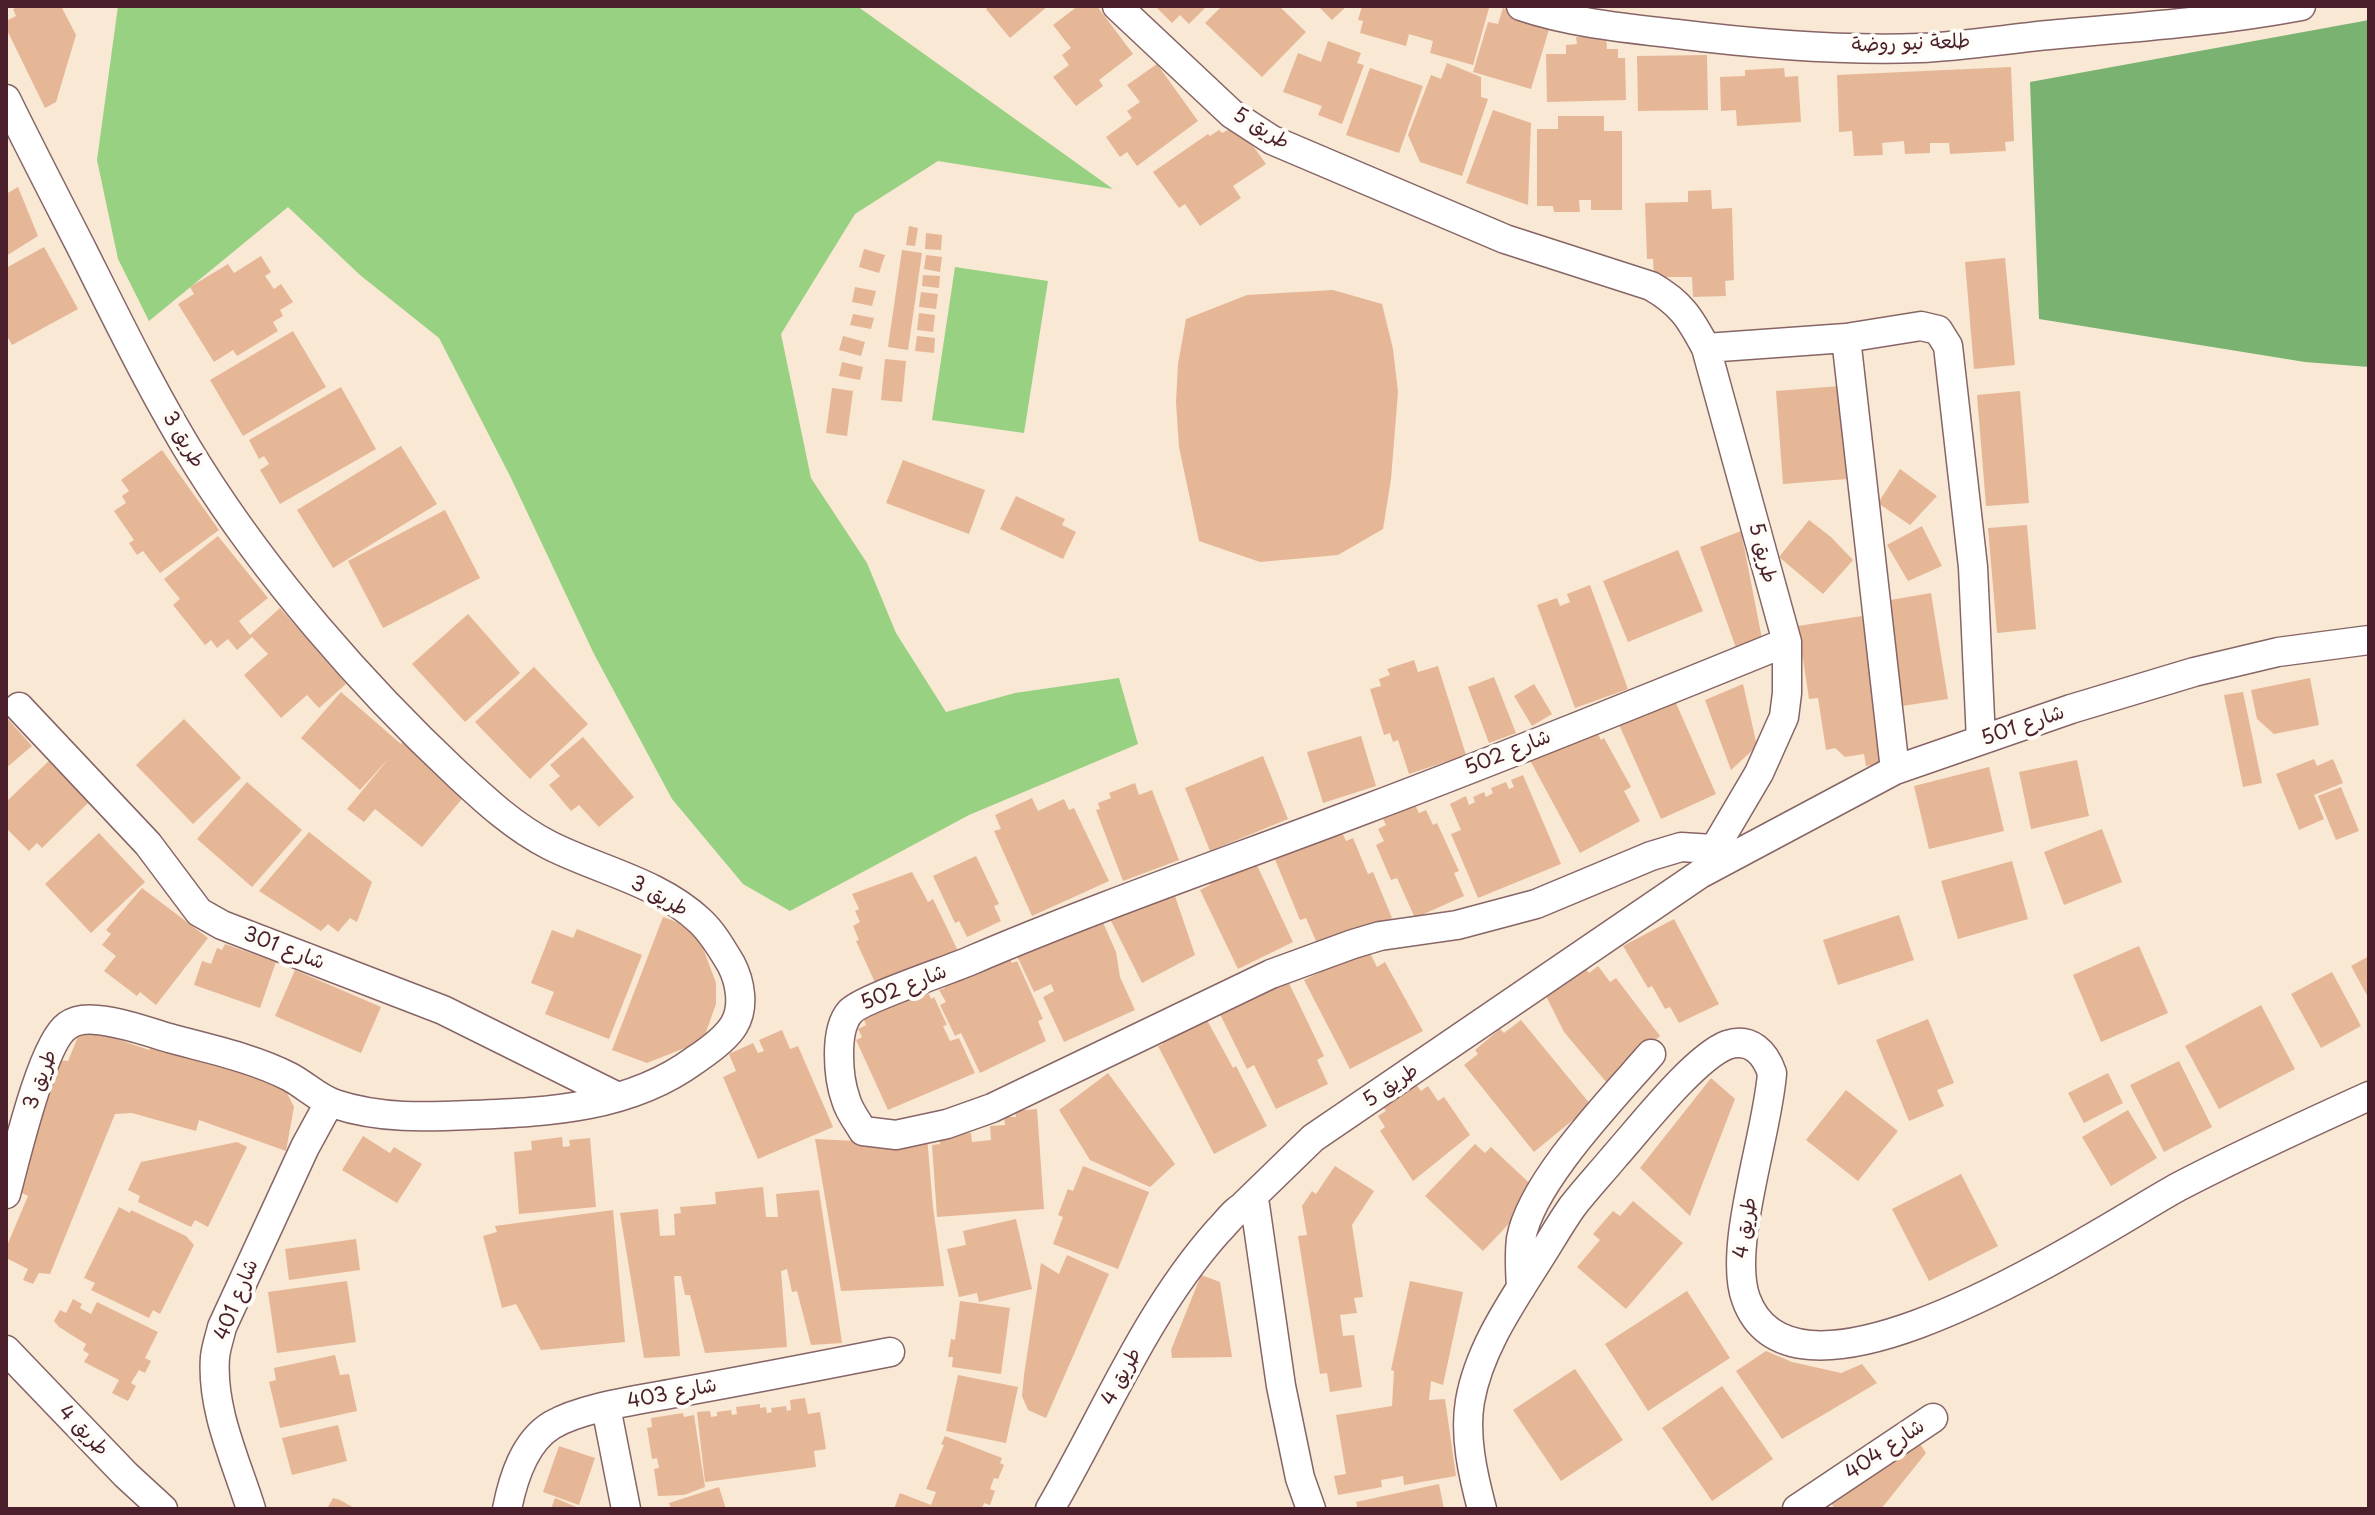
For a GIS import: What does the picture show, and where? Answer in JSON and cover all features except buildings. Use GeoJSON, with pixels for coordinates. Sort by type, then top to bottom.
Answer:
{"type":"FeatureCollection","features":[{"type":"Feature","properties":{"kind":"street","name":"طريق 5"},"geometry":{"type":"LineString","coordinates":[[1117,6],[1232,114],[1272,140],[1505,239],[1651,286],[1672,298],[1690,318],[1706,348],[1787,642],[1784,717],[1759,773],[1700,874],[1313,1138],[1244,1205]]}},
{"type":"Feature","properties":{"kind":"street","name":"طلعة نيو روضة"},"geometry":{"type":"LineString","coordinates":[[1521,6],[1541,13],[1623,28],[1710,38],[1807,46],[1920,48],[2171,26],[2301,6]]}},
{"type":"Feature","properties":{"kind":"street","name":"طريق 3"},"geometry":{"type":"LineString","coordinates":[[6,99],[167,414],[201,470],[289,593],[407,724],[509,820],[543,842],[590,865],[636,882],[701,921],[721,946],[738,976],[740,1002],[734,1025],[693,1062],[660,1081],[618,1097],[566,1110],[414,1118],[373,1114],[329,1103],[291,1077],[262,1064],[112,1022],[77,1021],[67,1025],[51,1049],[6,1194]]}},
{"type":"Feature","properties":{"kind":"street"},"geometry":{"type":"LineString","coordinates":[[1706,348],[1846,338],[1921,326],[1938,330],[1948,346],[1972,552],[1981,740]]}},
{"type":"Feature","properties":{"kind":"street"},"geometry":{"type":"LineString","coordinates":[[1846,338],[1895,770]]}},
{"type":"Feature","properties":{"kind":"street","name":"شارع 501"},"geometry":{"type":"LineString","coordinates":[[1700,874],[1895,770],[2071,709],[2194,672],[2278,652],[2369,640]]}},
{"type":"Feature","properties":{"kind":"street","name":"شارع 502"},"geometry":{"type":"LineString","coordinates":[[1713,849],[1681,847],[1666,851],[1536,904],[1457,925],[1380,936],[1339,949],[1271,974],[1079,1068],[992,1108],[947,1124],[896,1135],[863,1131],[846,1100],[839,1048],[850,1010],[1138,893],[1396,798],[1787,642]]}},
{"type":"Feature","properties":{"kind":"street","name":"شارع 301"},"geometry":{"type":"LineString","coordinates":[[19,707],[148,844],[199,912],[222,925],[443,1010],[618,1097]]}},
{"type":"Feature","properties":{"kind":"street","name":"طريق 4"},"geometry":{"type":"LineString","coordinates":[[1482,1509],[1474,1479],[1469,1402],[1479,1368],[1521,1288],[1572,1207],[1623,1147],[1706,1058],[1729,1044],[1746,1043],[1760,1050],[1767,1058],[1772,1073],[1740,1267],[1746,1300],[1760,1321],[1777,1338],[1808,1346],[1852,1344],[1947,1313],[2000,1289],[2217,1167],[2369,1096]]}},
{"type":"Feature","properties":{"kind":"street"},"geometry":{"type":"LineString","coordinates":[[1521,1288],[1522,1236],[1552,1174],[1580,1136],[1651,1054]]}},
{"type":"Feature","properties":{"kind":"street","name":"شارع 401"},"geometry":{"type":"LineString","coordinates":[[251,1509],[227,1437],[218,1399],[215,1358],[222,1327],[305,1147],[329,1103]]}},
{"type":"Feature","properties":{"kind":"street"},"geometry":{"type":"LineString","coordinates":[[1244,1205],[1255,1205],[1281,1386],[1300,1478],[1311,1509]]}},
{"type":"Feature","properties":{"kind":"street","name":"طريق 4"},"geometry":{"type":"LineString","coordinates":[[1050,1509],[1166,1298],[1208,1243],[1244,1205]]}},
{"type":"Feature","properties":{"kind":"street","name":"طريق 4"},"geometry":{"type":"LineString","coordinates":[[6,1350],[126,1475],[163,1509]]}},
{"type":"Feature","properties":{"kind":"street","name":"شارع 403"},"geometry":{"type":"LineString","coordinates":[[507,1509],[512,1486],[525,1456],[537,1437],[553,1425],[606,1407],[890,1352]]}},
{"type":"Feature","properties":{"kind":"street"},"geometry":{"type":"LineString","coordinates":[[606,1407],[626,1509]]}},
{"type":"Feature","properties":{"kind":"street","name":"شارع 404"},"geometry":{"type":"LineString","coordinates":[[1797,1509],[1933,1418]]}},
{"type":"Feature","properties":{"kind":"green space"},"geometry":{"type":"Polygon","coordinates":[[[118,6],[857,6],[1113,189],[938,161],[855,214],[781,334],[811,478],[867,563],[896,633],[946,712],[1015,693],[1119,678],[1138,744],[969,815],[790,911],[743,884],[672,799],[594,654],[510,476],[439,338],[360,275],[288,207],[149,321],[118,259],[97,160],[118,6]]]}},
{"type":"Feature","properties":{"kind":"green space"},"geometry":{"type":"Polygon","coordinates":[[[2369,20],[2369,367],[2305,362],[2039,319],[2030,82],[2369,20]]]}},
{"type":"Feature","properties":{"kind":"green space"},"geometry":{"type":"Polygon","coordinates":[[[955,267],[1048,281],[1024,433],[932,420],[955,267]]]}}]}
